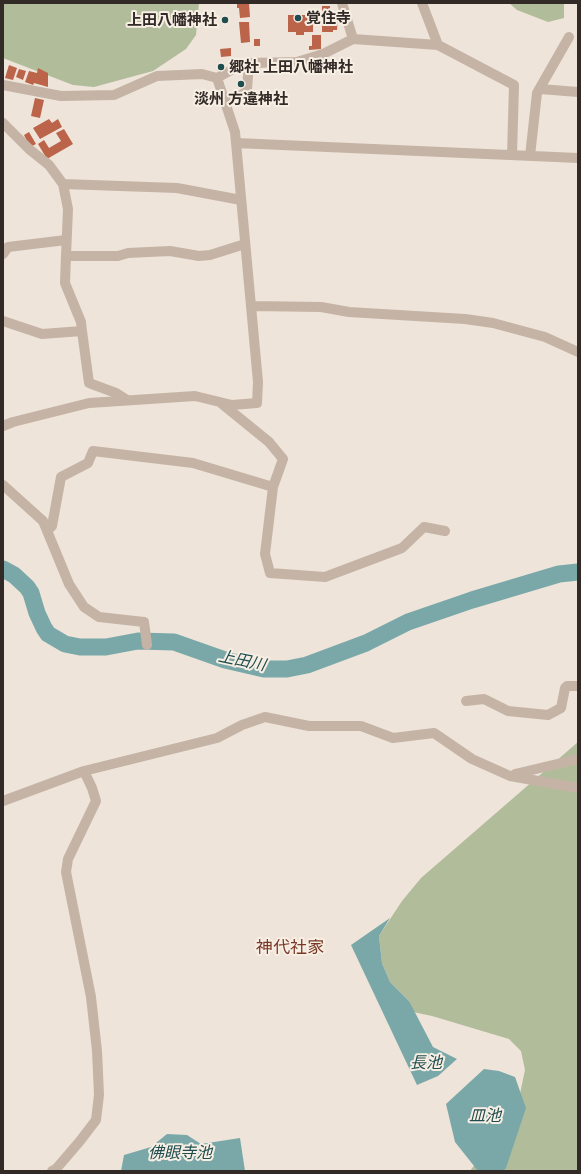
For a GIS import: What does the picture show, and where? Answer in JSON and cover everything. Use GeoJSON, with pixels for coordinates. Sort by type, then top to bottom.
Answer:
{"type":"FeatureCollection","features":[{"type":"Feature","properties":{"kind":"street"},"geometry":{"type":"LineString","coordinates":[[342,3],[352,39]]}},
{"type":"Feature","properties":{"kind":"street"},"geometry":{"type":"LineString","coordinates":[[422,3],[438,45]]}},
{"type":"Feature","properties":{"kind":"street"},"geometry":{"type":"LineString","coordinates":[[530,156],[537,93],[570,37]]}},
{"type":"Feature","properties":{"kind":"street"},"geometry":{"type":"LineString","coordinates":[[3,85],[62,96],[114,95],[157,76],[202,74],[217,78],[249,62],[296,62],[323,54],[352,39],[438,45],[514,85],[512,155]]}},
{"type":"Feature","properties":{"kind":"street"},"geometry":{"type":"LineString","coordinates":[[225,103],[243,94],[247,89],[249,62]]}},
{"type":"Feature","properties":{"kind":"street"},"geometry":{"type":"LineString","coordinates":[[3,426],[13,422],[89,403],[195,396],[232,405],[256,403],[258,382],[235,132],[217,78]]}},
{"type":"Feature","properties":{"kind":"street"},"geometry":{"type":"LineString","coordinates":[[540,89],[578,92]]}},
{"type":"Feature","properties":{"kind":"street"},"geometry":{"type":"LineString","coordinates":[[3,123],[29,149],[49,165],[63,184],[68,209],[65,283],[81,322],[89,383],[116,393],[127,400]]}},
{"type":"Feature","properties":{"kind":"street"},"geometry":{"type":"LineString","coordinates":[[236,143],[578,158]]}},
{"type":"Feature","properties":{"kind":"street"},"geometry":{"type":"LineString","coordinates":[[63,184],[177,188],[241,200]]}},
{"type":"Feature","properties":{"kind":"street"},"geometry":{"type":"LineString","coordinates":[[3,254],[8,247],[66,240]]}},
{"type":"Feature","properties":{"kind":"street"},"geometry":{"type":"LineString","coordinates":[[66,256],[118,256],[128,253],[170,251],[199,256],[210,255],[245,244]]}},
{"type":"Feature","properties":{"kind":"street"},"geometry":{"type":"LineString","coordinates":[[252,306],[322,307],[349,312],[493,323],[545,337],[578,352]]}},
{"type":"Feature","properties":{"kind":"street"},"geometry":{"type":"LineString","coordinates":[[3,321],[42,334],[82,331]]}},
{"type":"Feature","properties":{"kind":"street"},"geometry":{"type":"LineString","coordinates":[[220,402],[269,442],[283,459],[273,487],[265,554],[270,573],[325,577],[402,548],[424,527],[445,531]]}},
{"type":"Feature","properties":{"kind":"street"},"geometry":{"type":"LineString","coordinates":[[47,531],[52,526],[61,477],[88,463],[93,450],[193,463],[273,487]]}},
{"type":"Feature","properties":{"kind":"street"},"geometry":{"type":"LineString","coordinates":[[3,485],[43,521],[69,584],[84,607],[99,617],[144,622],[146,645]]}},
{"type":"Feature","properties":{"kind":"street"},"geometry":{"type":"LineString","coordinates":[[466,701],[484,699],[508,711],[548,715],[561,708],[565,688],[567,686],[578,686]]}},
{"type":"Feature","properties":{"kind":"street"},"geometry":{"type":"LineString","coordinates":[[3,801],[84,771],[217,738],[247,723],[265,717],[309,726],[361,726],[394,738],[434,733],[472,759],[510,776],[578,788]]}},
{"type":"Feature","properties":{"kind":"street"},"geometry":{"type":"LineString","coordinates":[[510,776],[578,759]]}},
{"type":"Feature","properties":{"kind":"street"},"geometry":{"type":"LineString","coordinates":[[52,1171],[56,1169],[76,1147],[96,1120],[99,1095],[97,1051],[91,997],[66,872],[68,859],[96,801],[84,771]]}},
{"type":"Feature","properties":{"kind":"green space"},"geometry":{"type":"Polygon","coordinates":[[[3,3],[199,3],[196,35],[186,49],[153,71],[94,87],[73,85],[3,58],[3,3]]]}},
{"type":"Feature","properties":{"kind":"green space"},"geometry":{"type":"Polygon","coordinates":[[[509,3],[564,3],[564,18],[548,22],[517,10],[509,3]]]}},
{"type":"Feature","properties":{"kind":"green space"},"geometry":{"type":"Polygon","coordinates":[[[578,742],[578,1171],[470,1171],[517,1108],[525,1070],[521,1051],[509,1039],[432,1016],[413,1012],[409,1001],[390,982],[382,963],[379,936],[402,901],[421,878],[578,742]]]}},
{"type":"Feature","properties":{"kind":"water","name":"長池"},"geometry":{"type":"Polygon","coordinates":[[[390,918],[379,936],[382,963],[390,982],[409,1001],[433,1047],[457,1059],[438,1076],[417,1085],[351,945],[390,918]]]}},
{"type":"Feature","properties":{"kind":"water","name":"皿池"},"geometry":{"type":"Polygon","coordinates":[[[484,1069],[499,1071],[515,1077],[526,1108],[506,1168],[503,1171],[478,1171],[455,1142],[446,1104],[484,1069]]]}},
{"type":"Feature","properties":{"kind":"water","name":"佛眼寺池"},"geometry":{"type":"Polygon","coordinates":[[[167,1134],[187,1135],[201,1144],[240,1138],[245,1171],[121,1171],[124,1155],[151,1147],[167,1134]]]}},
{"type":"Feature","properties":{"kind":"building"},"geometry":{"type":"Polygon","coordinates":[[[237,3],[249,3],[250,17],[240,18],[237,3]]]}},
{"type":"Feature","properties":{"kind":"building"},"geometry":{"type":"Polygon","coordinates":[[[322,6],[330,6],[330,13],[322,13],[322,6]]]}},
{"type":"Feature","properties":{"kind":"building"},"geometry":{"type":"Polygon","coordinates":[[[142,13],[147,16],[144,22],[138,18],[142,13]]]}},
{"type":"Feature","properties":{"kind":"building"},"geometry":{"type":"Polygon","coordinates":[[[288,15],[313,15],[313,17],[318,17],[318,25],[313,25],[313,32],[304,32],[304,35],[296,35],[296,32],[288,32],[288,15]]]}},
{"type":"Feature","properties":{"kind":"building"},"geometry":{"type":"Polygon","coordinates":[[[322,17],[338,17],[337,30],[333,30],[333,32],[322,32],[322,17]]]}},
{"type":"Feature","properties":{"kind":"building"},"geometry":{"type":"Polygon","coordinates":[[[239,22],[249,22],[250,42],[241,43],[239,22]]]}},
{"type":"Feature","properties":{"kind":"building"},"geometry":{"type":"Polygon","coordinates":[[[312,35],[321,35],[321,49],[309,50],[309,46],[312,46],[312,35]]]}},
{"type":"Feature","properties":{"kind":"building"},"geometry":{"type":"Polygon","coordinates":[[[254,39],[260,39],[260,46],[254,46],[254,39]]]}},
{"type":"Feature","properties":{"kind":"building"},"geometry":{"type":"Polygon","coordinates":[[[231,48],[231,56],[221,57],[220,49],[231,48]]]}},
{"type":"Feature","properties":{"kind":"building"},"geometry":{"type":"Polygon","coordinates":[[[9,65],[17,68],[13,80],[5,78],[9,65]]]}},
{"type":"Feature","properties":{"kind":"building"},"geometry":{"type":"Polygon","coordinates":[[[38,68],[48,73],[48,87],[34,83],[33,85],[25,82],[29,71],[37,73],[38,68]]]}},
{"type":"Feature","properties":{"kind":"building"},"geometry":{"type":"Polygon","coordinates":[[[19,69],[26,71],[23,80],[16,77],[19,69]]]}},
{"type":"Feature","properties":{"kind":"building"},"geometry":{"type":"Polygon","coordinates":[[[35,98],[44,100],[40,118],[31,116],[35,98]]]}},
{"type":"Feature","properties":{"kind":"building"},"geometry":{"type":"Polygon","coordinates":[[[49,119],[52,123],[58,119],[62,127],[40,139],[33,128],[49,119]]]}},
{"type":"Feature","properties":{"kind":"building"},"geometry":{"type":"Polygon","coordinates":[[[64,129],[73,144],[47,159],[38,144],[44,140],[49,148],[61,141],[56,133],[64,129]]]}},
{"type":"Feature","properties":{"kind":"building"},"geometry":{"type":"Polygon","coordinates":[[[29,132],[36,144],[30,147],[24,135],[29,132]]]}},
{"type":"Feature","properties":{"kind":"waterway","name":"上田川"},"geometry":{"type":"LineString","coordinates":[[3,569],[14,575],[27,587],[31,593],[37,613],[44,628],[48,634],[65,644],[80,647],[106,647],[138,641],[174,642],[225,660],[264,669],[287,669],[307,665],[366,643],[408,622],[472,600],[559,574],[578,572]]}},
{"type":"Feature","properties":{"kind":"place","name":"覚住寺"},"geometry":{"type":"Point","coordinates":[298,18]}},
{"type":"Feature","properties":{"kind":"place","name":"上田八幡神社"},"geometry":{"type":"Point","coordinates":[225,20]}},
{"type":"Feature","properties":{"kind":"place","name":"郷社 上田八幡神社"},"geometry":{"type":"Point","coordinates":[221,67]}},
{"type":"Feature","properties":{"kind":"place","name":"淡州 方違神社"},"geometry":{"type":"Point","coordinates":[241,84]}},
{"type":"Feature","properties":{"kind":"district","name":"神代社家"},"geometry":{"type":"Point","coordinates":[290,948]}}]}
